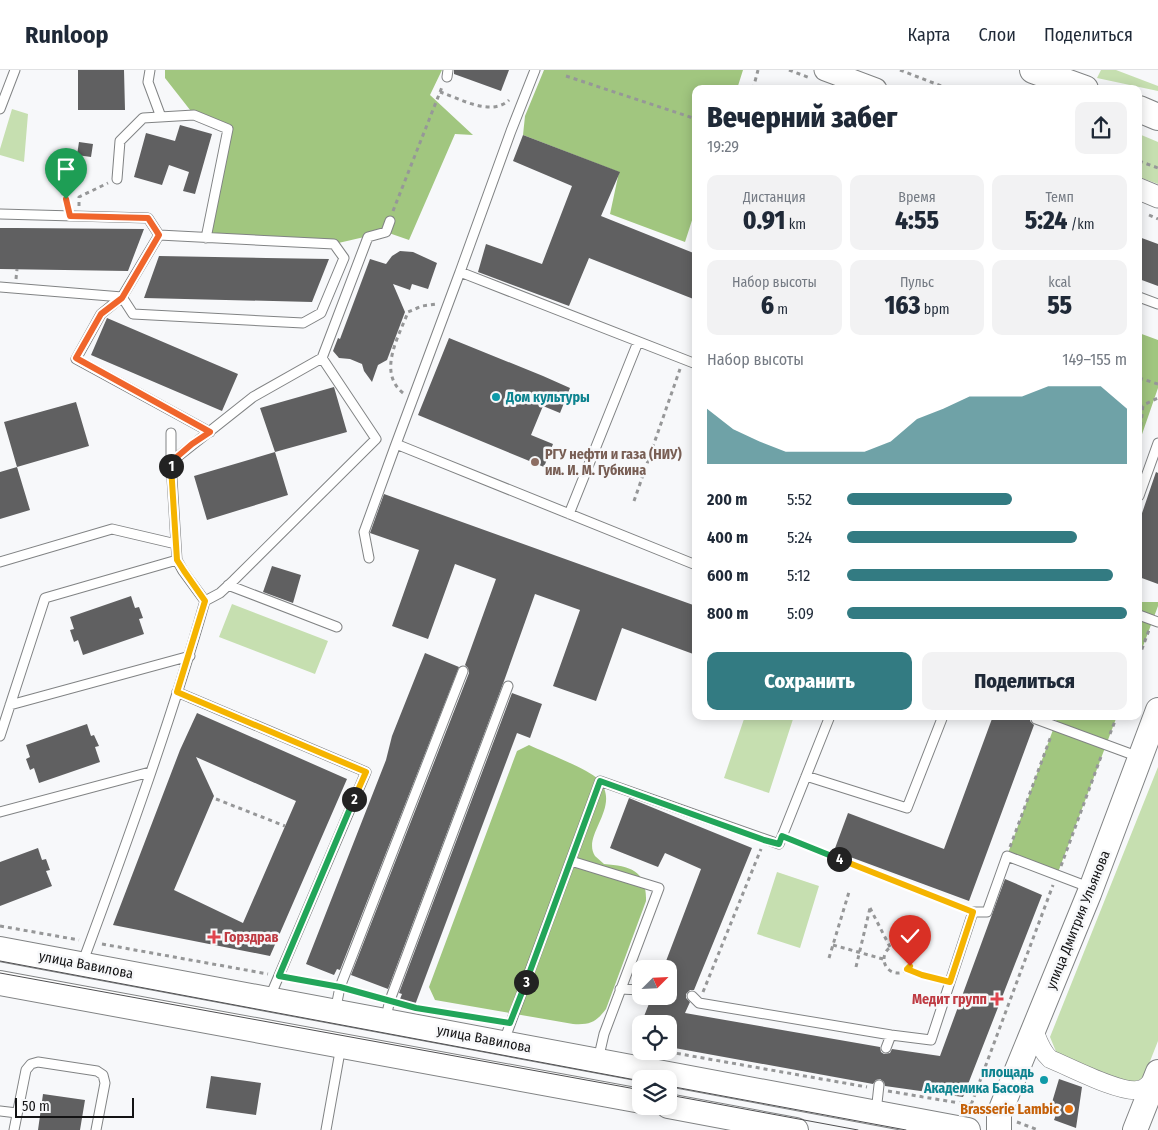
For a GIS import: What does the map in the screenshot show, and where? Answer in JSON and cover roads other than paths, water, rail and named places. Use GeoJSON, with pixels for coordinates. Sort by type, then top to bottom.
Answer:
{"type":"FeatureCollection","features":[{"type":"Feature","properties":{"kind":"main road"},"geometry":{"type":"LineString","coordinates":[[1033,70],[1074,85]]}},
{"type":"Feature","properties":{"kind":"main road"},"geometry":{"type":"LineString","coordinates":[[1142,110],[1158,117]]}},
{"type":"Feature","properties":{"kind":"main road","name":"улица Дмитрия Ульянова"},"geometry":{"type":"LineString","coordinates":[[1008,1126],[999,1114],[1091,888],[1158,710]]}},
{"type":"Feature","properties":{"kind":"main road","name":"улица Вавилова"},"geometry":{"type":"LineString","coordinates":[[1,953],[82,965],[335,1012],[388,1010],[503,1043],[598,1060],[878,1095],[968,1130]]}},
{"type":"Feature","properties":{"kind":"main road"},"geometry":{"type":"LineString","coordinates":[[0,983],[632,1099]]}},
{"type":"Feature","properties":{"kind":"main road"},"geometry":{"type":"LineString","coordinates":[[1135,1130],[1157,1073]]}},
{"type":"Feature","properties":{"kind":"main road"},"geometry":{"type":"LineString","coordinates":[[677,1108],[796,1130]]}},
{"type":"Feature","properties":{"kind":"street"},"geometry":{"type":"LineString","coordinates":[[824,70],[865,85]]}},
{"type":"Feature","properties":{"kind":"street"},"geometry":{"type":"LineString","coordinates":[[1142,190],[1158,197]]}},
{"type":"Feature","properties":{"kind":"street"},"geometry":{"type":"LineString","coordinates":[[1034,1030],[1040,1046],[1050,1059],[1116,1087],[1139,1090],[1149,1085],[1157,1073]]}},
{"type":"Feature","properties":{"kind":"lane"},"geometry":{"type":"LineString","coordinates":[[0,109],[15,70]]}},
{"type":"Feature","properties":{"kind":"lane"},"geometry":{"type":"LineString","coordinates":[[150,70],[148,82],[161,117]]}},
{"type":"Feature","properties":{"kind":"lane"},"geometry":{"type":"LineString","coordinates":[[369,558],[364,532],[535,70]]}},
{"type":"Feature","properties":{"kind":"lane"},"geometry":{"type":"LineString","coordinates":[[117,179],[120,141],[144,118],[194,115],[228,129],[206,238]]}},
{"type":"Feature","properties":{"kind":"lane"},"geometry":{"type":"LineString","coordinates":[[0,214],[148,218],[159,235]]}},
{"type":"Feature","properties":{"kind":"lane"},"geometry":{"type":"LineString","coordinates":[[171,462],[253,397],[322,358],[368,237],[386,232],[390,221]]}},
{"type":"Feature","properties":{"kind":"lane"},"geometry":{"type":"LineString","coordinates":[[122,298],[133,314],[303,323],[321,313],[344,258],[334,244],[159,235]]}},
{"type":"Feature","properties":{"kind":"lane"},"geometry":{"type":"LineString","coordinates":[[159,235],[122,298],[101,314],[76,358],[210,432]]}},
{"type":"Feature","properties":{"kind":"lane"},"geometry":{"type":"LineString","coordinates":[[460,272],[692,362]]}},
{"type":"Feature","properties":{"kind":"lane"},"geometry":{"type":"LineString","coordinates":[[0,287],[122,298]]}},
{"type":"Feature","properties":{"kind":"lane"},"geometry":{"type":"LineString","coordinates":[[1142,298],[1158,304]]}},
{"type":"Feature","properties":{"kind":"lane"},"geometry":{"type":"LineString","coordinates":[[570,514],[638,342]]}},
{"type":"Feature","properties":{"kind":"lane"},"geometry":{"type":"LineString","coordinates":[[82,965],[190,656],[205,601],[228,585],[376,440],[322,358]]}},
{"type":"Feature","properties":{"kind":"lane"},"geometry":{"type":"LineString","coordinates":[[171,433],[177,560],[205,601]]}},
{"type":"Feature","properties":{"kind":"lane"},"geometry":{"type":"LineString","coordinates":[[1142,487],[1158,442]]}},
{"type":"Feature","properties":{"kind":"lane"},"geometry":{"type":"LineString","coordinates":[[396,444],[692,563]]}},
{"type":"Feature","properties":{"kind":"lane"},"geometry":{"type":"LineString","coordinates":[[0,562],[112,529],[176,544]]}},
{"type":"Feature","properties":{"kind":"lane"},"geometry":{"type":"LineString","coordinates":[[0,736],[45,598],[177,560]]}},
{"type":"Feature","properties":{"kind":"lane"},"geometry":{"type":"LineString","coordinates":[[228,585],[337,627]]}},
{"type":"Feature","properties":{"kind":"lane"},"geometry":{"type":"LineString","coordinates":[[1142,616],[1158,622]]}},
{"type":"Feature","properties":{"kind":"lane"},"geometry":{"type":"LineString","coordinates":[[10,705],[190,656]]}},
{"type":"Feature","properties":{"kind":"lane"},"geometry":{"type":"LineString","coordinates":[[335,1012],[340,987],[464,671]]}},
{"type":"Feature","properties":{"kind":"lane"},"geometry":{"type":"LineString","coordinates":[[388,1010],[508,686]]}},
{"type":"Feature","properties":{"kind":"lane"},"geometry":{"type":"LineString","coordinates":[[177,692],[366,772],[269,999]]}},
{"type":"Feature","properties":{"kind":"lane"},"geometry":{"type":"LineString","coordinates":[[503,1043],[600,781],[779,844],[828,720]]}},
{"type":"Feature","properties":{"kind":"lane"},"geometry":{"type":"LineString","coordinates":[[806,776],[907,808],[941,720]]}},
{"type":"Feature","properties":{"kind":"lane"},"geometry":{"type":"LineString","coordinates":[[1036,720],[1140,758]]}},
{"type":"Feature","properties":{"kind":"lane"},"geometry":{"type":"LineString","coordinates":[[0,812],[150,772]]}},
{"type":"Feature","properties":{"kind":"lane"},"geometry":{"type":"LineString","coordinates":[[695,1000],[891,1035],[931,1040],[973,912],[986,912],[1007,856],[1091,888]]}},
{"type":"Feature","properties":{"kind":"lane"},"geometry":{"type":"LineString","coordinates":[[571,861],[659,888],[604,1034],[598,1060]]}},
{"type":"Feature","properties":{"kind":"lane"},"geometry":{"type":"LineString","coordinates":[[620,990],[632,990]]}},
{"type":"Feature","properties":{"kind":"lane"},"geometry":{"type":"LineString","coordinates":[[886,1048],[891,1035]]}},
{"type":"Feature","properties":{"kind":"lane"},"geometry":{"type":"LineString","coordinates":[[326,1130],[341,1046]]}},
{"type":"Feature","properties":{"kind":"lane"},"geometry":{"type":"LineString","coordinates":[[14,1130],[26,1070],[31,1064],[38,1062],[97,1071],[103,1075],[105,1083],[96,1130]]}},
{"type":"Feature","properties":{"kind":"lane"},"geometry":{"type":"LineString","coordinates":[[0,1111],[17,1113]]}},
{"type":"Feature","properties":{"kind":"tram line"},"geometry":{"type":"LineString","coordinates":[[0,961],[632,1079]]}},
{"type":"Feature","properties":{"kind":"tram line"},"geometry":{"type":"LineString","coordinates":[[0,973],[632,1088]]}},
{"type":"Feature","properties":{"kind":"tram line"},"geometry":{"type":"LineString","coordinates":[[677,1087],[906,1130]]}},
{"type":"Feature","properties":{"kind":"tram line"},"geometry":{"type":"LineString","coordinates":[[677,1096],[858,1130]]}},
{"type":"Feature","properties":{"kind":"place","name":"Дом культуры"},"geometry":{"type":"Point","coordinates":[496,397]}},
{"type":"Feature","properties":{"kind":"place","name":"РГУ нефти и газа (НИУ) им. И. М. Губкина"},"geometry":{"type":"Point","coordinates":[535,462]}},
{"type":"Feature","properties":{"kind":"place","name":"Горздрав"},"geometry":{"type":"Point","coordinates":[214,937]}},
{"type":"Feature","properties":{"kind":"place","name":"Медит групп"},"geometry":{"type":"Point","coordinates":[997,999]}},
{"type":"Feature","properties":{"kind":"place","name":"площадь Академика Басова"},"geometry":{"type":"Point","coordinates":[1044,1080]}},
{"type":"Feature","properties":{"kind":"place","name":"Brasserie Lambic"},"geometry":{"type":"Point","coordinates":[1069,1109]}}]}
